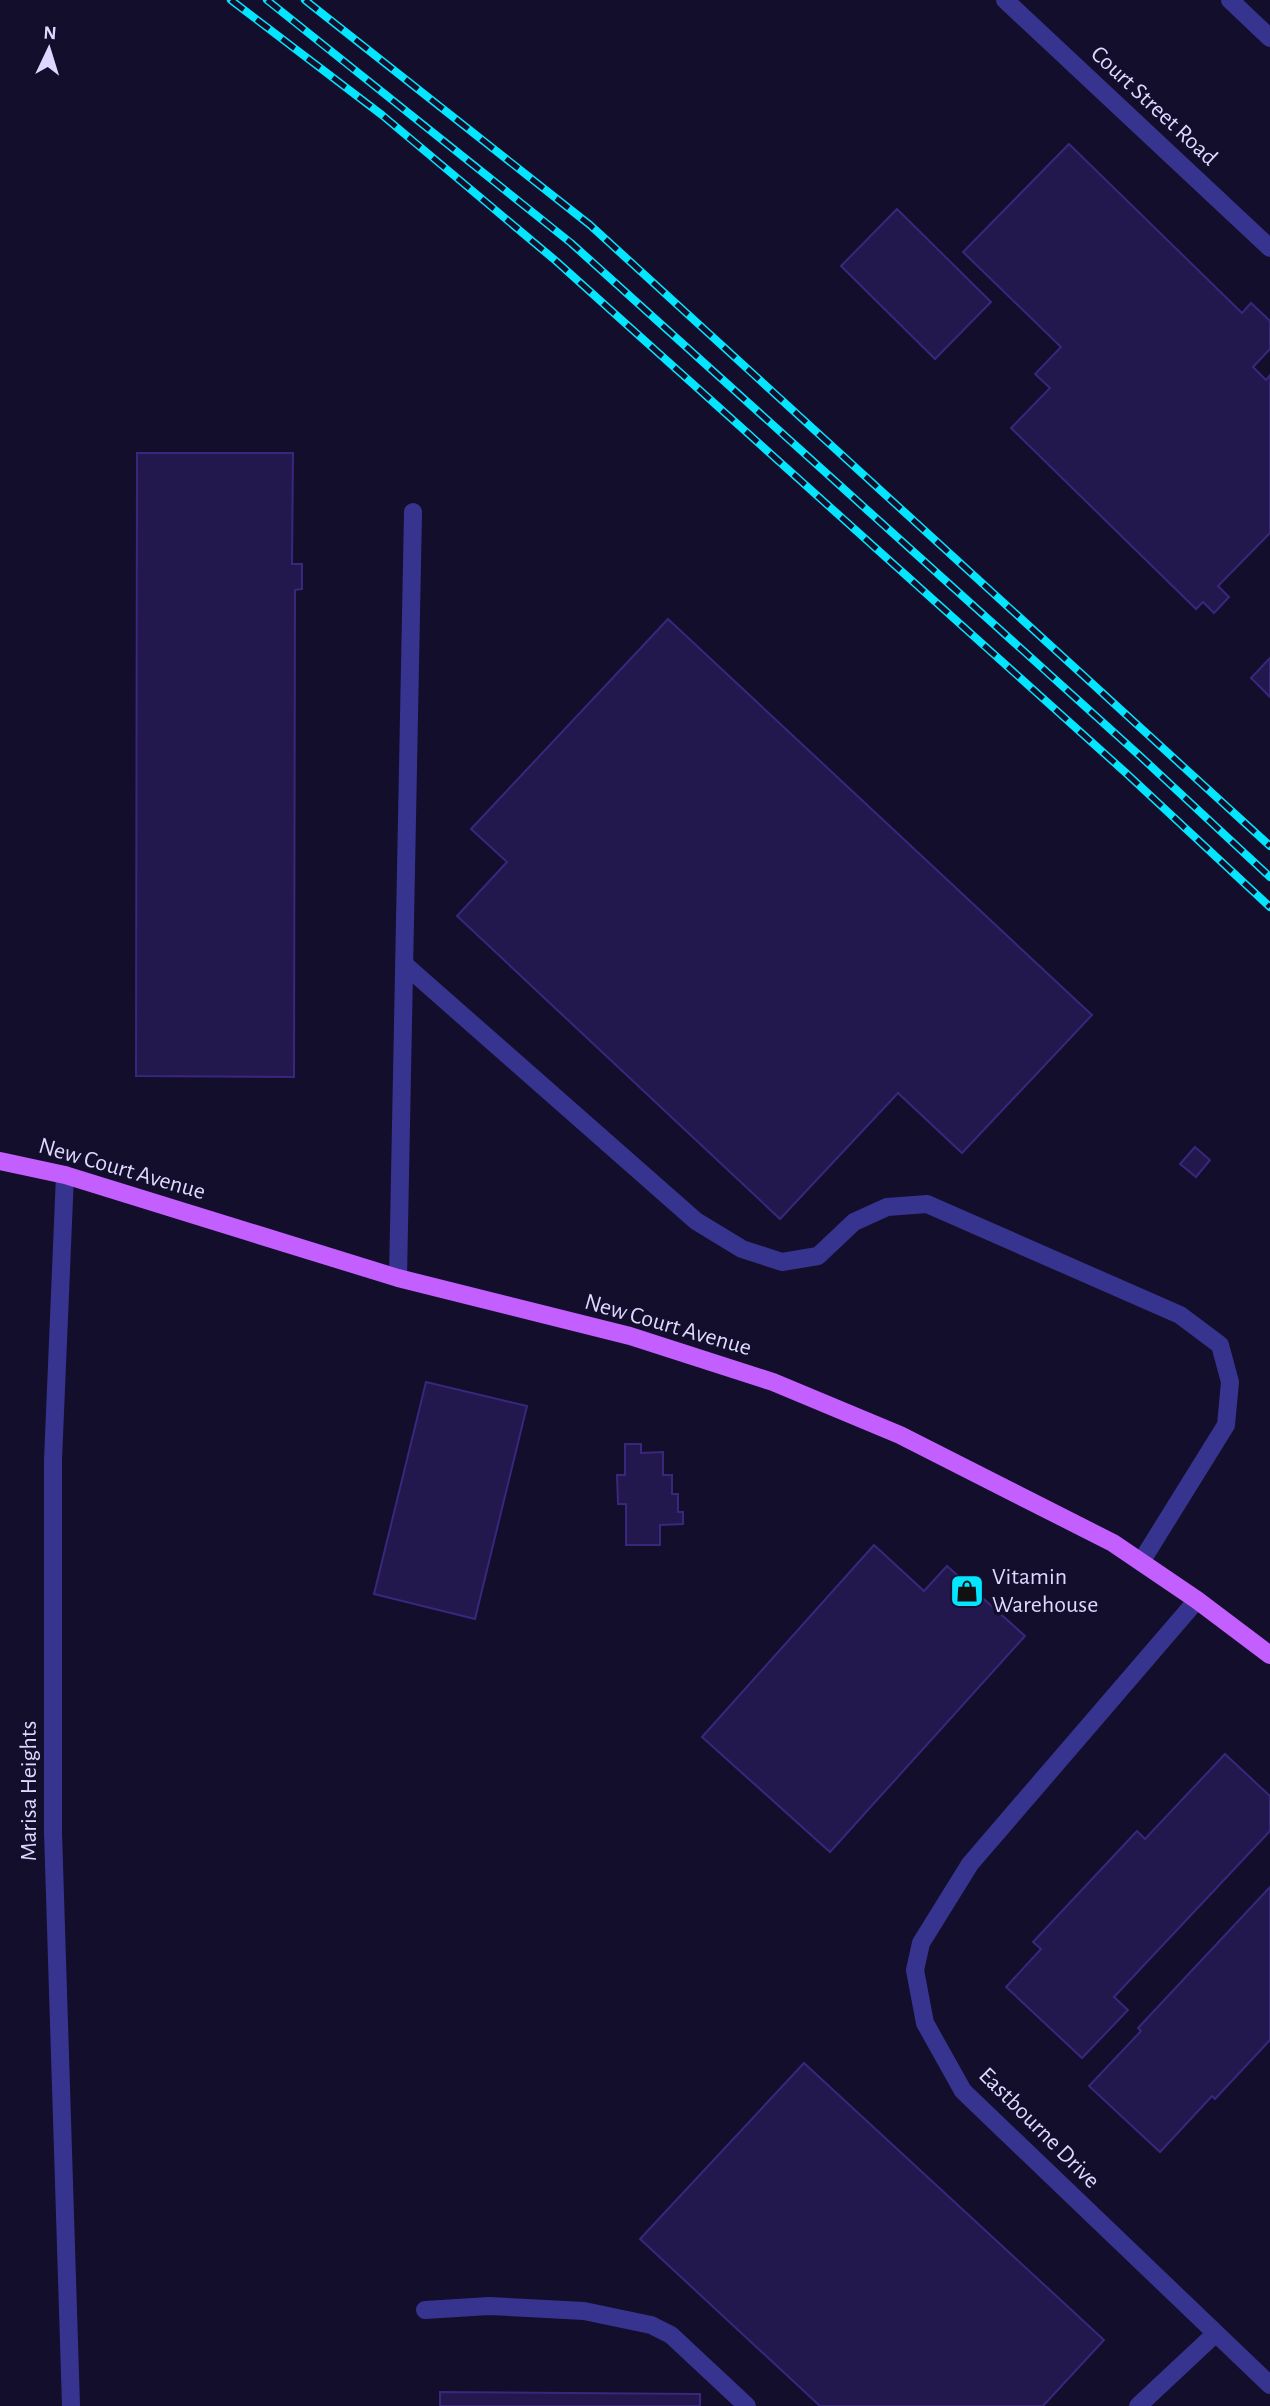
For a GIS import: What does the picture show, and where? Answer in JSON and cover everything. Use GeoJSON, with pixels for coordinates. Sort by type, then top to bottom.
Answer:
{"type":"FeatureCollection","features":[{"type":"Feature","properties":{"kind":"main road","name":"New Court Avenue"},"geometry":{"type":"LineString","coordinates":[[0,1161],[65,1175],[398,1278],[630,1336],[773,1382],[900,1435],[1113,1543],[1197,1600],[1270,1656]]}},
{"type":"Feature","properties":{"kind":"street","name":"Court Street Road"},"geometry":{"type":"LineString","coordinates":[[1005,0],[1270,248]]}},
{"type":"Feature","properties":{"kind":"street"},"geometry":{"type":"LineString","coordinates":[[1230,0],[1270,38]]}},
{"type":"Feature","properties":{"kind":"street"},"geometry":{"type":"LineString","coordinates":[[398,1278],[413,512]]}},
{"type":"Feature","properties":{"kind":"street"},"geometry":{"type":"LineString","coordinates":[[404,964],[696,1221],[742,1249],[782,1262],[818,1256],[854,1222],[887,1207],[927,1204],[1180,1315],[1220,1345],[1230,1382],[1226,1425],[1141,1562]]}},
{"type":"Feature","properties":{"kind":"street","name":"Marisa Heights"},"geometry":{"type":"LineString","coordinates":[[65,1175],[53,1460],[53,1832],[72,2406]]}},
{"type":"Feature","properties":{"kind":"street","name":"Eastbourne Drive"},"geometry":{"type":"LineString","coordinates":[[1197,1600],[970,1864],[922,1943],[915,1970],[925,2023],[963,2091],[1270,2385]]}},
{"type":"Feature","properties":{"kind":"street"},"geometry":{"type":"LineString","coordinates":[[425,2309],[489,2306],[584,2311],[651,2325],[671,2336],[747,2406]]}},
{"type":"Feature","properties":{"kind":"street"},"geometry":{"type":"LineString","coordinates":[[1138,2406],[1215,2334]]}},
{"type":"Feature","properties":{"kind":"building"},"geometry":{"type":"Polygon","coordinates":[[[1069,144],[1242,313],[1251,303],[1270,321],[1270,349],[1253,367],[1266,380],[1270,375],[1270,533],[1218,586],[1229,597],[1214,613],[1203,602],[1196,609],[1011,428],[1050,388],[1035,374],[1061,347],[963,252],[1069,144]]]}},
{"type":"Feature","properties":{"kind":"building"},"geometry":{"type":"Polygon","coordinates":[[[897,209],[991,302],[935,359],[841,266],[897,209]]]}},
{"type":"Feature","properties":{"kind":"building"},"geometry":{"type":"Polygon","coordinates":[[[137,453],[293,453],[292,564],[302,564],[302,589],[295,590],[294,1077],[136,1076],[137,453]]]}},
{"type":"Feature","properties":{"kind":"building"},"geometry":{"type":"Polygon","coordinates":[[[668,619],[1092,1015],[962,1153],[898,1093],[780,1219],[457,916],[507,862],[471,829],[668,619]]]}},
{"type":"Feature","properties":{"kind":"building"},"geometry":{"type":"Polygon","coordinates":[[[1270,658],[1270,697],[1251,678],[1270,658]]]}},
{"type":"Feature","properties":{"kind":"building"},"geometry":{"type":"Polygon","coordinates":[[[1195,1147],[1210,1160],[1196,1177],[1180,1164],[1195,1147]]]}},
{"type":"Feature","properties":{"kind":"building"},"geometry":{"type":"Polygon","coordinates":[[[426,1382],[527,1406],[475,1619],[374,1594],[426,1382]]]}},
{"type":"Feature","properties":{"kind":"building"},"geometry":{"type":"Polygon","coordinates":[[[625,1444],[641,1444],[641,1453],[663,1452],[663,1475],[672,1475],[672,1494],[678,1494],[678,1512],[683,1512],[683,1524],[660,1525],[660,1545],[626,1545],[626,1504],[618,1504],[617,1475],[625,1475],[625,1444]]]}},
{"type":"Feature","properties":{"kind":"building"},"geometry":{"type":"Polygon","coordinates":[[[874,1545],[924,1591],[947,1566],[1025,1636],[830,1852],[702,1737],[874,1545]]]}},
{"type":"Feature","properties":{"kind":"building"},"geometry":{"type":"Polygon","coordinates":[[[1225,1754],[1270,1796],[1270,1831],[1114,1997],[1128,2010],[1082,2058],[1006,1987],[1041,1949],[1033,1942],[1137,1831],[1145,1839],[1225,1754]]]}},
{"type":"Feature","properties":{"kind":"building"},"geometry":{"type":"Polygon","coordinates":[[[1270,1887],[1270,2040],[1215,2099],[1212,2096],[1160,2152],[1089,2086],[1141,2031],[1138,2028],[1270,1887]]]}},
{"type":"Feature","properties":{"kind":"building"},"geometry":{"type":"Polygon","coordinates":[[[804,2063],[1104,2340],[1043,2406],[820,2406],[640,2239],[804,2063]]]}},
{"type":"Feature","properties":{"kind":"building"},"geometry":{"type":"Polygon","coordinates":[[[440,2392],[700,2394],[700,2406],[440,2406],[440,2392]]]}},
{"type":"Feature","properties":{"kind":"railway"},"geometry":{"type":"LineString","coordinates":[[231,0],[382,115],[556,261],[1126,773],[1270,907]]}},
{"type":"Feature","properties":{"kind":"railway"},"geometry":{"type":"LineString","coordinates":[[267,0],[571,243],[1140,756],[1270,877]]}},
{"type":"Feature","properties":{"kind":"railway"},"geometry":{"type":"LineString","coordinates":[[305,0],[590,225],[1270,846]]}},
{"type":"Feature","properties":{"kind":"place","name":"Vitamin Warehouse"},"geometry":{"type":"Point","coordinates":[967,1591]}}]}
